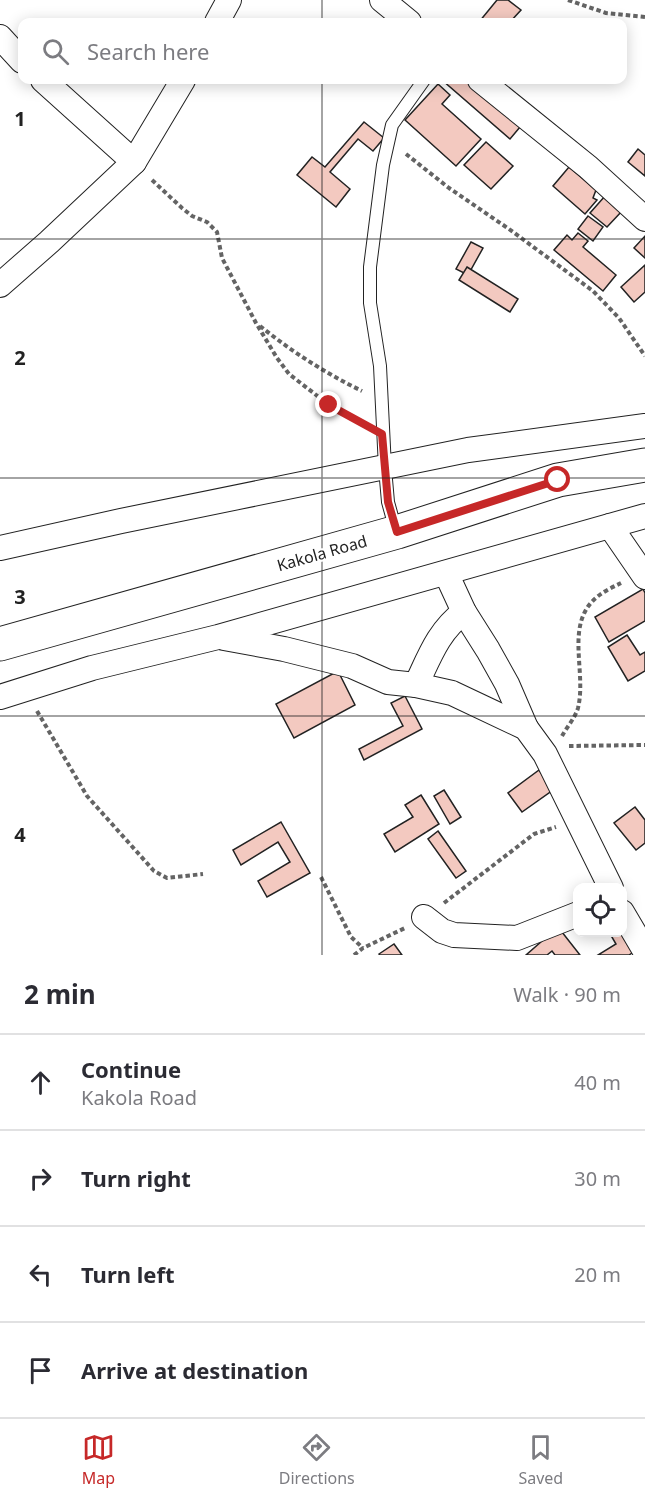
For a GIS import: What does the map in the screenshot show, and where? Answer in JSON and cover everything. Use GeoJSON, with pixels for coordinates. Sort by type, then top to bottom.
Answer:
{"type":"FeatureCollection","features":[{"type":"Feature","properties":{"kind":"main road","name":"Kakola Road"},"geometry":{"type":"LineString","coordinates":[[0,644],[397,532],[558,480],[645,465]]}},
{"type":"Feature","properties":{"kind":"street"},"geometry":{"type":"LineString","coordinates":[[219,18],[230,0]]}},
{"type":"Feature","properties":{"kind":"street"},"geometry":{"type":"LineString","coordinates":[[382,0],[404,18]]}},
{"type":"Feature","properties":{"kind":"street"},"geometry":{"type":"LineString","coordinates":[[0,37],[18,56]]}},
{"type":"Feature","properties":{"kind":"street"},"geometry":{"type":"LineString","coordinates":[[47,84],[134,162]]}},
{"type":"Feature","properties":{"kind":"street"},"geometry":{"type":"LineString","coordinates":[[0,285],[50,242],[134,162],[181,84]]}},
{"type":"Feature","properties":{"kind":"street"},"geometry":{"type":"LineString","coordinates":[[485,84],[588,167],[645,219]]}},
{"type":"Feature","properties":{"kind":"street"},"geometry":{"type":"LineString","coordinates":[[0,548],[468,450],[645,426]]}},
{"type":"Feature","properties":{"kind":"street"},"geometry":{"type":"LineString","coordinates":[[0,697],[92,668],[219,638],[645,516]]}},
{"type":"Feature","properties":{"kind":"street"},"geometry":{"type":"LineString","coordinates":[[610,526],[643,574]]}},
{"type":"Feature","properties":{"kind":"street"},"geometry":{"type":"LineString","coordinates":[[446,573],[464,612],[507,684],[526,728],[545,754],[608,883]]}},
{"type":"Feature","properties":{"kind":"street"},"geometry":{"type":"LineString","coordinates":[[416,685],[434,645],[452,621],[464,612]]}},
{"type":"Feature","properties":{"kind":"street"},"geometry":{"type":"LineString","coordinates":[[219,638],[318,657],[352,666],[388,682],[452,693],[526,728]]}},
{"type":"Feature","properties":{"kind":"street"},"geometry":{"type":"LineString","coordinates":[[424,917],[442,931],[454,935],[517,938],[573,916]]}},
{"type":"Feature","properties":{"kind":"street"},"geometry":{"type":"LineString","coordinates":[[627,920],[645,951]]}},
{"type":"Feature","properties":{"kind":"lane"},"geometry":{"type":"LineString","coordinates":[[397,532],[388,502],[382,434],[380,366],[370,303],[370,267],[385,151],[392,125],[421,84]]}},
{"type":"Feature","properties":{"kind":"path"},"geometry":{"type":"LineString","coordinates":[[568,0],[606,13],[645,17]]}},
{"type":"Feature","properties":{"kind":"path"},"geometry":{"type":"LineString","coordinates":[[388,140],[449,188],[593,291],[619,318],[645,356]]}},
{"type":"Feature","properties":{"kind":"path"},"geometry":{"type":"LineString","coordinates":[[134,162],[182,208],[213,227],[217,232],[222,258],[256,323],[277,358],[290,374],[329,405],[382,434]]}},
{"type":"Feature","properties":{"kind":"path"},"geometry":{"type":"LineString","coordinates":[[256,323],[283,345],[338,379],[381,401]]}},
{"type":"Feature","properties":{"kind":"path"},"geometry":{"type":"LineString","coordinates":[[560,740],[578,710],[581,681],[579,624],[585,609],[598,595],[643,574]]}},
{"type":"Feature","properties":{"kind":"path"},"geometry":{"type":"LineString","coordinates":[[24,689],[87,796],[154,871],[168,878],[203,874]]}},
{"type":"Feature","properties":{"kind":"path"},"geometry":{"type":"LineString","coordinates":[[567,746],[645,745]]}},
{"type":"Feature","properties":{"kind":"path"},"geometry":{"type":"LineString","coordinates":[[354,955],[363,948],[424,917],[534,834],[577,820]]}},
{"type":"Feature","properties":{"kind":"path"},"geometry":{"type":"LineString","coordinates":[[321,877],[344,926],[351,937],[363,948]]}},
{"type":"Feature","properties":{"kind":"building"},"geometry":{"type":"Polygon","coordinates":[[[497,0],[508,0],[521,10],[514,18],[482,18],[497,0]]]}},
{"type":"Feature","properties":{"kind":"building"},"geometry":{"type":"Polygon","coordinates":[[[438,84],[450,95],[442,104],[481,139],[456,166],[405,120],[438,84]]]}},
{"type":"Feature","properties":{"kind":"building"},"geometry":{"type":"Polygon","coordinates":[[[447,84],[471,84],[520,127],[510,139],[447,84]]]}},
{"type":"Feature","properties":{"kind":"building"},"geometry":{"type":"Polygon","coordinates":[[[364,122],[384,138],[373,151],[358,139],[330,172],[350,189],[336,207],[297,175],[312,157],[325,167],[364,122]]]}},
{"type":"Feature","properties":{"kind":"building"},"geometry":{"type":"Polygon","coordinates":[[[486,142],[513,166],[491,189],[464,165],[486,142]]]}},
{"type":"Feature","properties":{"kind":"building"},"geometry":{"type":"Polygon","coordinates":[[[638,149],[645,155],[645,176],[628,162],[638,149]]]}},
{"type":"Feature","properties":{"kind":"building"},"geometry":{"type":"Polygon","coordinates":[[[569,167],[596,190],[593,198],[597,200],[585,214],[553,186],[569,167]]]}},
{"type":"Feature","properties":{"kind":"building"},"geometry":{"type":"Polygon","coordinates":[[[605,196],[622,211],[607,227],[590,213],[605,196]]]}},
{"type":"Feature","properties":{"kind":"building"},"geometry":{"type":"Polygon","coordinates":[[[588,216],[603,227],[593,241],[578,229],[588,216]]]}},
{"type":"Feature","properties":{"kind":"building"},"geometry":{"type":"Polygon","coordinates":[[[578,233],[588,241],[583,247],[616,275],[603,291],[554,250],[567,235],[572,240],[578,233]]]}},
{"type":"Feature","properties":{"kind":"building"},"geometry":{"type":"Polygon","coordinates":[[[645,236],[645,258],[634,248],[645,236]]]}},
{"type":"Feature","properties":{"kind":"building"},"geometry":{"type":"Polygon","coordinates":[[[471,242],[483,248],[468,275],[456,269],[471,242]]]}},
{"type":"Feature","properties":{"kind":"building"},"geometry":{"type":"Polygon","coordinates":[[[645,265],[645,292],[634,302],[621,287],[645,265]]]}},
{"type":"Feature","properties":{"kind":"building"},"geometry":{"type":"Polygon","coordinates":[[[467,267],[518,299],[510,312],[459,280],[467,267]]]}},
{"type":"Feature","properties":{"kind":"building"},"geometry":{"type":"Polygon","coordinates":[[[643,589],[645,621],[609,642],[595,617],[643,589]]]}},
{"type":"Feature","properties":{"kind":"building"},"geometry":{"type":"Polygon","coordinates":[[[627,635],[640,655],[645,652],[645,671],[628,681],[608,647],[627,635]]]}},
{"type":"Feature","properties":{"kind":"building"},"geometry":{"type":"Polygon","coordinates":[[[338,671],[355,705],[294,738],[276,704],[338,671]]]}},
{"type":"Feature","properties":{"kind":"building"},"geometry":{"type":"Polygon","coordinates":[[[405,696],[422,729],[364,760],[359,749],[403,726],[391,703],[405,696]]]}},
{"type":"Feature","properties":{"kind":"building"},"geometry":{"type":"Polygon","coordinates":[[[539,770],[553,790],[522,812],[508,793],[539,770]]]}},
{"type":"Feature","properties":{"kind":"building"},"geometry":{"type":"Polygon","coordinates":[[[444,790],[461,817],[450,824],[434,796],[444,790]]]}},
{"type":"Feature","properties":{"kind":"building"},"geometry":{"type":"Polygon","coordinates":[[[421,795],[439,824],[395,852],[384,834],[413,817],[405,805],[421,795]]]}},
{"type":"Feature","properties":{"kind":"building"},"geometry":{"type":"Polygon","coordinates":[[[635,807],[645,820],[645,843],[636,850],[614,823],[635,807]]]}},
{"type":"Feature","properties":{"kind":"building"},"geometry":{"type":"Polygon","coordinates":[[[281,822],[310,873],[267,897],[258,881],[290,862],[278,842],[241,865],[233,850],[281,822]]]}},
{"type":"Feature","properties":{"kind":"building"},"geometry":{"type":"Polygon","coordinates":[[[438,831],[466,871],[456,878],[428,839],[438,831]]]}},
{"type":"Feature","properties":{"kind":"building"},"geometry":{"type":"Polygon","coordinates":[[[558,927],[580,955],[555,955],[552,951],[547,955],[526,955],[558,927]]]}},
{"type":"Feature","properties":{"kind":"building"},"geometry":{"type":"Polygon","coordinates":[[[612,937],[625,937],[635,951],[629,955],[598,955],[616,944],[612,937]]]}},
{"type":"Feature","properties":{"kind":"building"},"geometry":{"type":"Polygon","coordinates":[[[394,944],[402,955],[379,954],[394,944]]]}},
{"type":"Feature","properties":{"kind":"route"},"geometry":{"type":"LineString","coordinates":[[329,405],[382,434],[388,502],[397,532],[558,480]]}}]}
